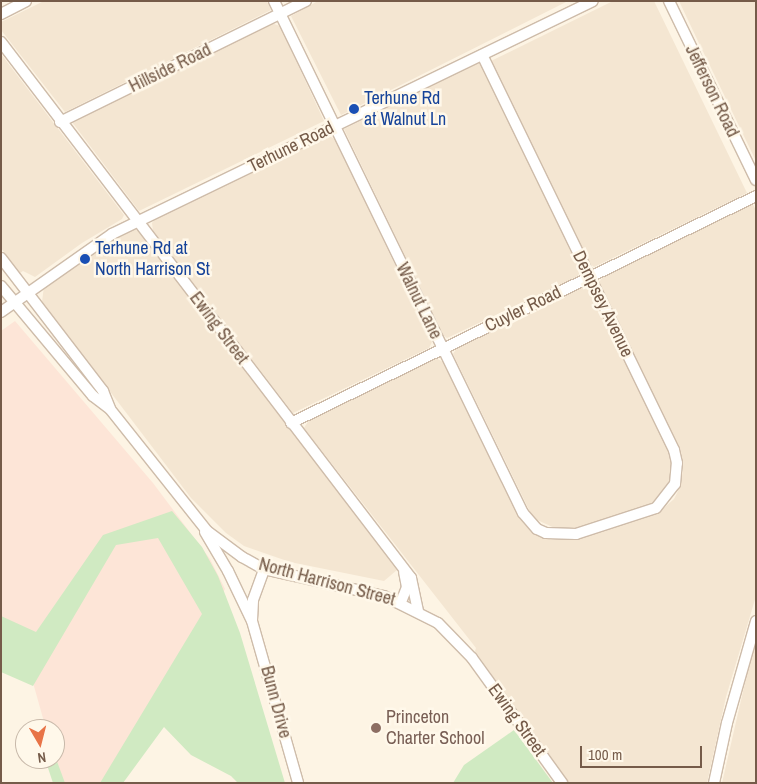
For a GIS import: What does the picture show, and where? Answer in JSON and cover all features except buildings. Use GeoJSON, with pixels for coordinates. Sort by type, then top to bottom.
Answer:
{"type":"FeatureCollection","features":[{"type":"Feature","properties":{"kind":"street"},"geometry":{"type":"LineString","coordinates":[[1,14],[26,1]]}},
{"type":"Feature","properties":{"kind":"street","name":"Walnut Lane"},"geometry":{"type":"LineString","coordinates":[[274,1],[442,349],[528,520],[537,529],[556,535],[576,534],[609,524]]}},
{"type":"Feature","properties":{"kind":"street","name":"Hillside Road"},"geometry":{"type":"LineString","coordinates":[[60,122],[306,1]]}},
{"type":"Feature","properties":{"kind":"street","name":"Terhune Road"},"geometry":{"type":"LineString","coordinates":[[1,312],[97,243],[593,1]]}},
{"type":"Feature","properties":{"kind":"street","name":"Jefferson Road"},"geometry":{"type":"LineString","coordinates":[[669,1],[756,180]]}},
{"type":"Feature","properties":{"kind":"street","name":"Ewing Street"},"geometry":{"type":"LineString","coordinates":[[1,42],[60,122],[414,583],[418,610]]}},
{"type":"Feature","properties":{"kind":"street","name":"Dempsey Avenue"},"geometry":{"type":"LineString","coordinates":[[482,55],[674,450],[677,463],[675,484],[664,501],[647,512],[609,524]]}},
{"type":"Feature","properties":{"kind":"street","name":"Cuyler Road"},"geometry":{"type":"LineString","coordinates":[[291,423],[756,196]]}},
{"type":"Feature","properties":{"kind":"street","name":"North Harrison Street"},"geometry":{"type":"LineString","coordinates":[[1,258],[102,392],[110,409],[202,527],[229,548],[264,568],[401,602],[418,610],[438,623],[472,658]]}},
{"type":"Feature","properties":{"kind":"street","name":"North Harrison Street"},"geometry":{"type":"LineString","coordinates":[[1,286],[93,396],[110,409]]}},
{"type":"Feature","properties":{"kind":"street","name":"Bunn Drive"},"geometry":{"type":"LineString","coordinates":[[202,527],[228,571],[252,621],[298,783]]}},
{"type":"Feature","properties":{"kind":"street","name":"Ewing Street"},"geometry":{"type":"LineString","coordinates":[[401,567],[408,587],[401,602]]}},
{"type":"Feature","properties":{"kind":"street","name":"Bunn Drive"},"geometry":{"type":"LineString","coordinates":[[252,621],[253,600],[264,568]]}},
{"type":"Feature","properties":{"kind":"street"},"geometry":{"type":"LineString","coordinates":[[714,783],[726,723],[756,622]]}},
{"type":"Feature","properties":{"kind":"street","name":"Ewing Street"},"geometry":{"type":"LineString","coordinates":[[472,658],[562,783]]}},
{"type":"Feature","properties":{"kind":"shaded area"},"geometry":{"type":"Polygon","coordinates":[[[44,1],[267,1],[271,10],[65,112],[1,30],[1,22],[44,1]]]}},
{"type":"Feature","properties":{"kind":"shaded area"},"geometry":{"type":"Polygon","coordinates":[[[318,1],[568,1],[341,115],[291,16],[318,1]]]}},
{"type":"Feature","properties":{"kind":"shaded area"},"geometry":{"type":"Polygon","coordinates":[[[613,1],[654,1],[747,193],[594,267],[588,262],[491,61],[613,1]]]}},
{"type":"Feature","properties":{"kind":"shaded area"},"geometry":{"type":"Polygon","coordinates":[[[679,1],[756,1],[756,161],[697,39],[679,1]]]}},
{"type":"Feature","properties":{"kind":"shaded area"},"geometry":{"type":"Polygon","coordinates":[[[271,23],[280,26],[324,121],[139,211],[72,122],[271,23]]]}},
{"type":"Feature","properties":{"kind":"shaded area"},"geometry":{"type":"Polygon","coordinates":[[[1,54],[124,215],[122,219],[82,243],[35,277],[23,271],[20,273],[1,248],[1,54]]]}},
{"type":"Feature","properties":{"kind":"shaded area"},"geometry":{"type":"Polygon","coordinates":[[[477,63],[481,64],[580,271],[578,276],[447,338],[443,335],[344,129],[477,63]]]}},
{"type":"Feature","properties":{"kind":"shaded area"},"geometry":{"type":"Polygon","coordinates":[[[327,135],[335,139],[432,342],[429,348],[293,413],[153,231],[152,223],[156,218],[327,135]]]}},
{"type":"Feature","properties":{"kind":"shaded area"},"geometry":{"type":"Polygon","coordinates":[[[752,203],[756,210],[756,596],[726,697],[707,783],[569,783],[475,651],[476,648],[304,428],[309,420],[436,358],[443,362],[516,513],[530,530],[551,540],[576,540],[657,514],[674,499],[680,487],[683,469],[681,451],[599,282],[603,277],[752,203]]]}},
{"type":"Feature","properties":{"kind":"shaded area"},"geometry":{"type":"Polygon","coordinates":[[[132,229],[139,231],[397,570],[384,581],[290,562],[244,546],[226,533],[191,498],[42,302],[44,286],[102,245],[132,229]]]}},
{"type":"Feature","properties":{"kind":"shaded area"},"geometry":{"type":"Polygon","coordinates":[[[584,286],[590,288],[673,461],[671,479],[657,500],[645,506],[569,530],[559,530],[533,518],[453,354],[457,348],[584,286]]]}},
{"type":"Feature","properties":{"kind":"shaded area"},"geometry":{"type":"Polygon","coordinates":[[[15,321],[153,483],[210,559],[225,589],[104,783],[60,783],[57,769],[65,769],[65,719],[43,719],[30,672],[1,628],[1,331],[15,321]]]}},
{"type":"Feature","properties":{"kind":"shaded area"},"geometry":{"type":"Polygon","coordinates":[[[753,648],[756,649],[756,783],[722,783],[753,648]]]}},
{"type":"Feature","properties":{"kind":"green space"},"geometry":{"type":"Polygon","coordinates":[[[172,511],[202,547],[218,576],[240,633],[285,783],[238,783],[231,776],[191,755],[164,727],[123,783],[100,783],[202,614],[158,538],[116,545],[33,686],[1,672],[1,616],[36,632],[103,535],[172,511]]]}},
{"type":"Feature","properties":{"kind":"green space"},"geometry":{"type":"Polygon","coordinates":[[[514,730],[553,783],[453,783],[464,765],[514,730]]]}},
{"type":"Feature","properties":{"kind":"green space"},"geometry":{"type":"Polygon","coordinates":[[[48,769],[60,769],[65,783],[53,783],[48,769]]]}},
{"type":"Feature","properties":{"kind":"place","name":"Terhune Rd at Walnut Ln"},"geometry":{"type":"Point","coordinates":[354,109]}},
{"type":"Feature","properties":{"kind":"place","name":"Terhune Rd at North Harrison St"},"geometry":{"type":"Point","coordinates":[85,259]}},
{"type":"Feature","properties":{"kind":"place","name":"Princeton Charter School"},"geometry":{"type":"Point","coordinates":[376,728]}}]}
